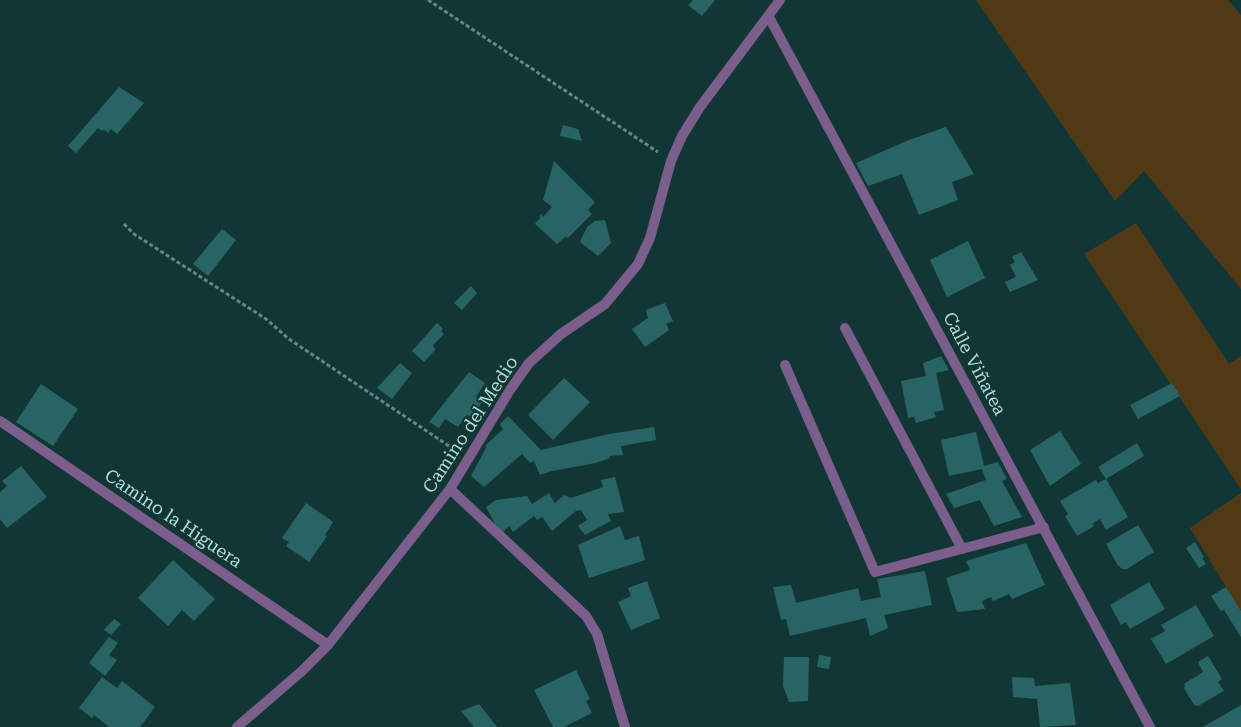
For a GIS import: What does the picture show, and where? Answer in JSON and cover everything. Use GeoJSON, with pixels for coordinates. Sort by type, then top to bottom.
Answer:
{"type":"FeatureCollection","features":[{"type":"Feature","properties":{"kind":"street","name":"Camino del Medio"},"geometry":{"type":"LineString","coordinates":[[237,727],[302,671],[328,645],[450,489],[529,363],[561,334],[605,304],[638,264],[650,238],[671,161],[682,136],[700,107],[780,0]]}},
{"type":"Feature","properties":{"kind":"street","name":"Calle Viñatea"},"geometry":{"type":"LineString","coordinates":[[769,17],[1150,727]]}},
{"type":"Feature","properties":{"kind":"street"},"geometry":{"type":"LineString","coordinates":[[845,328],[962,549]]}},
{"type":"Feature","properties":{"kind":"street"},"geometry":{"type":"LineString","coordinates":[[785,365],[875,572],[1044,527]]}},
{"type":"Feature","properties":{"kind":"street","name":"Camino la Higuera"},"geometry":{"type":"LineString","coordinates":[[0,421],[328,645]]}},
{"type":"Feature","properties":{"kind":"street"},"geometry":{"type":"LineString","coordinates":[[450,489],[586,616],[597,634],[625,727]]}},
{"type":"Feature","properties":{"kind":"path"},"geometry":{"type":"LineString","coordinates":[[428,0],[671,161]]}},
{"type":"Feature","properties":{"kind":"path"},"geometry":{"type":"LineString","coordinates":[[124,224],[134,234],[266,319],[289,339],[468,458]]}},
{"type":"Feature","properties":{"kind":"shaded area"},"geometry":{"type":"Polygon","coordinates":[[[976,0],[1228,0],[1241,15],[1241,289],[1144,171],[1115,201],[976,0]]]}},
{"type":"Feature","properties":{"kind":"shaded area"},"geometry":{"type":"Polygon","coordinates":[[[1136,223],[1229,364],[1241,356],[1241,489],[1084,254],[1136,223]]]}},
{"type":"Feature","properties":{"kind":"shaded area"},"geometry":{"type":"Polygon","coordinates":[[[1241,493],[1241,611],[1190,528],[1241,493]]]}},
{"type":"Feature","properties":{"kind":"building"},"geometry":{"type":"Polygon","coordinates":[[[693,0],[715,0],[702,16],[688,5],[693,0]]]}},
{"type":"Feature","properties":{"kind":"building"},"geometry":{"type":"Polygon","coordinates":[[[119,87],[144,103],[117,134],[111,129],[108,133],[104,129],[102,131],[98,128],[76,153],[68,146],[119,87]]]}},
{"type":"Feature","properties":{"kind":"building"},"geometry":{"type":"Polygon","coordinates":[[[563,125],[578,129],[582,141],[560,136],[563,125]]]}},
{"type":"Feature","properties":{"kind":"building"},"geometry":{"type":"Polygon","coordinates":[[[946,127],[974,174],[952,182],[958,200],[919,215],[902,174],[868,186],[856,163],[909,140],[946,127]]]}},
{"type":"Feature","properties":{"kind":"building"},"geometry":{"type":"Polygon","coordinates":[[[554,161],[595,202],[588,210],[592,214],[568,238],[565,237],[557,244],[535,224],[540,218],[540,214],[543,217],[552,207],[543,200],[554,161]]]}},
{"type":"Feature","properties":{"kind":"building"},"geometry":{"type":"Polygon","coordinates":[[[605,220],[611,243],[598,256],[580,242],[587,227],[595,221],[605,220]]]}},
{"type":"Feature","properties":{"kind":"building"},"geometry":{"type":"Polygon","coordinates":[[[222,229],[236,240],[208,276],[193,264],[222,229]]]}},
{"type":"Feature","properties":{"kind":"building"},"geometry":{"type":"Polygon","coordinates":[[[968,241],[985,278],[947,297],[930,260],[968,241]]]}},
{"type":"Feature","properties":{"kind":"building"},"geometry":{"type":"Polygon","coordinates":[[[1021,252],[1038,280],[1010,292],[1005,282],[1016,277],[1010,265],[1015,262],[1012,257],[1021,252]]]}},
{"type":"Feature","properties":{"kind":"building"},"geometry":{"type":"Polygon","coordinates":[[[471,286],[477,293],[462,310],[454,303],[471,286]]]}},
{"type":"Feature","properties":{"kind":"building"},"geometry":{"type":"Polygon","coordinates":[[[665,303],[673,321],[666,324],[669,330],[645,347],[632,329],[648,318],[646,310],[665,303]]]}},
{"type":"Feature","properties":{"kind":"building"},"geometry":{"type":"Polygon","coordinates":[[[437,323],[443,329],[441,331],[444,334],[433,345],[435,350],[424,362],[412,351],[437,323]]]}},
{"type":"Feature","properties":{"kind":"building"},"geometry":{"type":"Polygon","coordinates":[[[941,356],[949,370],[936,373],[944,410],[934,412],[936,417],[916,423],[914,417],[908,418],[901,381],[926,376],[923,363],[941,356]]]}},
{"type":"Feature","properties":{"kind":"building"},"geometry":{"type":"Polygon","coordinates":[[[400,363],[412,373],[392,399],[377,388],[400,363]]]}},
{"type":"Feature","properties":{"kind":"building"},"geometry":{"type":"Polygon","coordinates":[[[469,372],[485,383],[476,397],[482,402],[472,417],[467,415],[458,427],[445,419],[439,428],[429,422],[469,372]]]}},
{"type":"Feature","properties":{"kind":"building"},"geometry":{"type":"Polygon","coordinates":[[[564,378],[590,402],[553,440],[528,415],[564,378]]]}},
{"type":"Feature","properties":{"kind":"building"},"geometry":{"type":"Polygon","coordinates":[[[1172,383],[1180,396],[1138,419],[1130,405],[1172,383]]]}},
{"type":"Feature","properties":{"kind":"building"},"geometry":{"type":"Polygon","coordinates":[[[41,384],[78,409],[53,446],[16,422],[41,384]]]}},
{"type":"Feature","properties":{"kind":"building"},"geometry":{"type":"Polygon","coordinates":[[[508,416],[541,450],[609,434],[654,427],[656,440],[621,446],[623,455],[609,456],[610,458],[596,463],[540,475],[534,461],[530,463],[522,454],[484,487],[471,476],[486,445],[503,429],[500,424],[508,416]]]}},
{"type":"Feature","properties":{"kind":"building"},"geometry":{"type":"Polygon","coordinates":[[[1060,431],[1081,464],[1050,486],[1030,450],[1060,431]]]}},
{"type":"Feature","properties":{"kind":"building"},"geometry":{"type":"Polygon","coordinates":[[[976,432],[984,466],[998,462],[1007,479],[1002,481],[1022,517],[994,526],[980,500],[954,508],[946,494],[986,480],[982,469],[949,476],[941,440],[976,432]]]}},
{"type":"Feature","properties":{"kind":"building"},"geometry":{"type":"Polygon","coordinates":[[[1137,443],[1144,456],[1106,479],[1098,467],[1137,443]]]}},
{"type":"Feature","properties":{"kind":"building"},"geometry":{"type":"Polygon","coordinates":[[[21,466],[47,497],[7,528],[0,519],[0,492],[7,486],[2,481],[21,466]]]}},
{"type":"Feature","properties":{"kind":"building"},"geometry":{"type":"Polygon","coordinates":[[[615,477],[624,512],[608,514],[611,521],[585,535],[578,526],[587,520],[581,510],[576,511],[552,531],[542,517],[537,520],[534,516],[513,532],[509,526],[503,532],[495,524],[486,507],[496,500],[527,496],[532,504],[549,493],[555,503],[564,495],[571,498],[603,487],[601,480],[615,477]]]}},
{"type":"Feature","properties":{"kind":"building"},"geometry":{"type":"Polygon","coordinates":[[[1106,479],[1128,517],[1106,530],[1100,519],[1093,523],[1094,526],[1077,536],[1065,516],[1068,514],[1060,501],[1096,480],[1098,483],[1106,479]]]}},
{"type":"Feature","properties":{"kind":"building"},"geometry":{"type":"Polygon","coordinates":[[[306,503],[333,522],[325,535],[327,536],[309,562],[286,546],[289,542],[282,538],[306,503]]]}},
{"type":"Feature","properties":{"kind":"building"},"geometry":{"type":"Polygon","coordinates":[[[1138,525],[1154,552],[1127,569],[1122,569],[1117,564],[1106,544],[1138,525]]]}},
{"type":"Feature","properties":{"kind":"building"},"geometry":{"type":"Polygon","coordinates":[[[620,526],[625,540],[639,536],[645,560],[589,578],[578,545],[620,526]]]}},
{"type":"Feature","properties":{"kind":"building"},"geometry":{"type":"Polygon","coordinates":[[[1195,542],[1206,564],[1199,568],[1186,548],[1195,542]]]}},
{"type":"Feature","properties":{"kind":"building"},"geometry":{"type":"Polygon","coordinates":[[[1026,543],[1045,585],[1012,599],[1009,594],[993,601],[991,597],[982,601],[985,609],[957,612],[946,578],[970,570],[966,561],[1026,543]]]}},
{"type":"Feature","properties":{"kind":"building"},"geometry":{"type":"Polygon","coordinates":[[[173,560],[215,599],[194,621],[182,610],[168,626],[138,598],[173,560]]]}},
{"type":"Feature","properties":{"kind":"building"},"geometry":{"type":"Polygon","coordinates":[[[925,571],[932,605],[884,615],[888,628],[870,636],[866,618],[790,636],[786,619],[781,620],[773,587],[791,585],[796,603],[858,588],[861,601],[881,597],[877,579],[925,571]]]}},
{"type":"Feature","properties":{"kind":"building"},"geometry":{"type":"Polygon","coordinates":[[[647,581],[660,618],[631,630],[618,602],[631,596],[628,588],[647,581]]]}},
{"type":"Feature","properties":{"kind":"building"},"geometry":{"type":"Polygon","coordinates":[[[1149,582],[1165,609],[1130,629],[1126,622],[1121,625],[1110,605],[1149,582]]]}},
{"type":"Feature","properties":{"kind":"building"},"geometry":{"type":"Polygon","coordinates":[[[1226,587],[1241,611],[1241,637],[1224,610],[1221,611],[1211,596],[1226,587]]]}},
{"type":"Feature","properties":{"kind":"building"},"geometry":{"type":"Polygon","coordinates":[[[1196,605],[1214,636],[1166,664],[1151,639],[1165,631],[1161,625],[1196,605]]]}},
{"type":"Feature","properties":{"kind":"building"},"geometry":{"type":"Polygon","coordinates":[[[114,619],[121,624],[111,635],[104,630],[114,619]]]}},
{"type":"Feature","properties":{"kind":"building"},"geometry":{"type":"Polygon","coordinates":[[[109,637],[118,643],[109,655],[117,660],[105,676],[89,663],[109,637]]]}},
{"type":"Feature","properties":{"kind":"building"},"geometry":{"type":"Polygon","coordinates":[[[819,655],[831,657],[829,669],[817,667],[819,655]]]}},
{"type":"Feature","properties":{"kind":"building"},"geometry":{"type":"Polygon","coordinates":[[[1208,656],[1222,679],[1218,682],[1224,691],[1198,706],[1194,705],[1184,688],[1184,684],[1203,672],[1198,662],[1208,656]]]}},
{"type":"Feature","properties":{"kind":"building"},"geometry":{"type":"Polygon","coordinates":[[[784,657],[809,657],[808,701],[789,702],[783,686],[784,657]]]}},
{"type":"Feature","properties":{"kind":"building"},"geometry":{"type":"Polygon","coordinates":[[[576,670],[590,699],[586,701],[592,713],[564,727],[553,727],[534,690],[576,670]]]}},
{"type":"Feature","properties":{"kind":"building"},"geometry":{"type":"Polygon","coordinates":[[[102,677],[117,688],[122,681],[155,707],[140,727],[109,727],[94,715],[92,718],[79,708],[102,677]]]}},
{"type":"Feature","properties":{"kind":"building"},"geometry":{"type":"Polygon","coordinates":[[[1012,677],[1034,678],[1035,686],[1070,683],[1076,725],[1040,727],[1037,699],[1013,697],[1012,677]]]}},
{"type":"Feature","properties":{"kind":"building"},"geometry":{"type":"Polygon","coordinates":[[[479,704],[497,727],[474,727],[461,711],[479,704]]]}},
{"type":"Feature","properties":{"kind":"building"},"geometry":{"type":"Polygon","coordinates":[[[1241,705],[1241,727],[1203,727],[1241,705]]]}}]}
